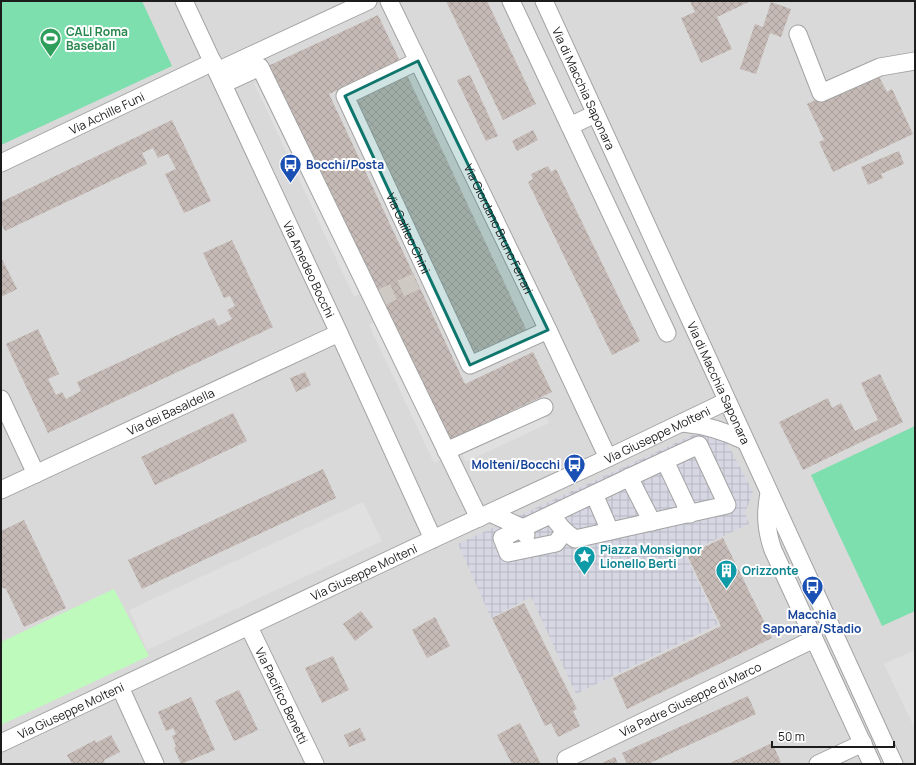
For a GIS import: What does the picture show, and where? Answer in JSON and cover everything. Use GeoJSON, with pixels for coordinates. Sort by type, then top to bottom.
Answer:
{"type":"FeatureCollection","features":[{"type":"Feature","properties":{"kind":"street","name":"Via Amedeo Bocchi"},"geometry":{"type":"LineString","coordinates":[[184,1],[340,333],[434,539]]}},
{"type":"Feature","properties":{"kind":"street","name":"Via Achille Funi"},"geometry":{"type":"LineString","coordinates":[[1,163],[218,73],[368,1]]}},
{"type":"Feature","properties":{"kind":"street","name":"Via Giordano Bruno Ferrari"},"geometry":{"type":"LineString","coordinates":[[389,1],[548,330],[608,458]]}},
{"type":"Feature","properties":{"kind":"street"},"geometry":{"type":"LineString","coordinates":[[511,1],[667,333]]}},
{"type":"Feature","properties":{"kind":"street","name":"Via di Macchia Saponara"},"geometry":{"type":"LineString","coordinates":[[544,1],[894,764]]}},
{"type":"Feature","properties":{"kind":"street"},"geometry":{"type":"LineString","coordinates":[[798,34],[821,93],[880,67],[914,65]]}},
{"type":"Feature","properties":{"kind":"street","name":"Via Galileo Chini"},"geometry":{"type":"LineString","coordinates":[[418,61],[345,96],[425,284],[470,365],[548,330]]}},
{"type":"Feature","properties":{"kind":"street"},"geometry":{"type":"LineString","coordinates":[[218,73],[260,67],[378,305],[446,451],[484,516],[523,528]]}},
{"type":"Feature","properties":{"kind":"street"},"geometry":{"type":"LineString","coordinates":[[570,126],[595,114]]}},
{"type":"Feature","properties":{"kind":"street","name":"Via dei Basaldella"},"geometry":{"type":"LineString","coordinates":[[1,490],[340,333]]}},
{"type":"Feature","properties":{"kind":"street"},"geometry":{"type":"LineString","coordinates":[[1,399],[36,474]]}},
{"type":"Feature","properties":{"kind":"street","name":"Via Giuseppe Molteni"},"geometry":{"type":"LineString","coordinates":[[1,743],[727,401]]}},
{"type":"Feature","properties":{"kind":"street"},"geometry":{"type":"LineString","coordinates":[[446,451],[544,407]]}},
{"type":"Feature","properties":{"kind":"street"},"geometry":{"type":"LineString","coordinates":[[682,422],[728,432],[745,441]]}},
{"type":"Feature","properties":{"kind":"street"},"geometry":{"type":"LineString","coordinates":[[657,434],[657,464],[690,514]]}},
{"type":"Feature","properties":{"kind":"street"},"geometry":{"type":"LineString","coordinates":[[552,514],[554,519],[565,531],[575,539],[726,505],[699,445],[629,477],[502,538],[508,553],[556,543],[565,531]]}},
{"type":"Feature","properties":{"kind":"street"},"geometry":{"type":"LineString","coordinates":[[629,477],[652,522]]}},
{"type":"Feature","properties":{"kind":"street"},"geometry":{"type":"LineString","coordinates":[[769,493],[766,518],[770,541],[872,764]]}},
{"type":"Feature","properties":{"kind":"street"},"geometry":{"type":"LineString","coordinates":[[594,494],[610,531]]}},
{"type":"Feature","properties":{"kind":"street"},"geometry":{"type":"LineString","coordinates":[[523,528],[531,548]]}},
{"type":"Feature","properties":{"kind":"street","name":"Via Pacifico Benetti"},"geometry":{"type":"LineString","coordinates":[[249,626],[315,764]]}},
{"type":"Feature","properties":{"kind":"street","name":"Via Padre Giuseppe di Marco"},"geometry":{"type":"LineString","coordinates":[[566,759],[814,639]]}},
{"type":"Feature","properties":{"kind":"street"},"geometry":{"type":"LineString","coordinates":[[120,687],[155,764]]}},
{"type":"Feature","properties":{"kind":"street"},"geometry":{"type":"LineString","coordinates":[[818,764],[862,743]]}},
{"type":"Feature","properties":{"kind":"highlighted area"},"geometry":{"type":"Polygon","coordinates":[[[418,61],[548,330],[470,365],[345,96],[418,61]]]}},
{"type":"Feature","properties":{"kind":"shaded area"},"geometry":{"type":"Polygon","coordinates":[[[1,1],[915,1],[915,764],[1,764],[1,1]]]}},
{"type":"Feature","properties":{"kind":"shaded area"},"geometry":{"type":"Polygon","coordinates":[[[264,78],[364,292],[354,297],[254,83],[264,78]]]}},
{"type":"Feature","properties":{"kind":"shaded area"},"geometry":{"type":"Polygon","coordinates":[[[378,320],[443,458],[434,463],[369,325],[378,320]]]}},
{"type":"Feature","properties":{"kind":"shaded area"},"geometry":{"type":"Polygon","coordinates":[[[544,413],[549,423],[466,462],[461,451],[544,413]]]}},
{"type":"Feature","properties":{"kind":"shaded area","name":"Piazza Monsignor Lionello Berti"},"geometry":{"type":"Polygon","coordinates":[[[697,433],[726,441],[753,492],[745,513],[749,524],[685,554],[718,624],[576,694],[531,597],[491,618],[458,544],[697,433]]]}},
{"type":"Feature","properties":{"kind":"shaded area"},"geometry":{"type":"Polygon","coordinates":[[[363,502],[382,541],[147,650],[129,610],[363,502]]]}},
{"type":"Feature","properties":{"kind":"shaded area"},"geometry":{"type":"Polygon","coordinates":[[[915,650],[915,729],[884,664],[915,650]]]}},
{"type":"Feature","properties":{"kind":"green space","name":"CALI Roma Baseball"},"geometry":{"type":"Polygon","coordinates":[[[1,1],[142,1],[172,66],[1,145],[1,1]]]}},
{"type":"Feature","properties":{"kind":"green space"},"geometry":{"type":"Polygon","coordinates":[[[915,426],[915,611],[882,626],[811,475],[915,426]]]}},
{"type":"Feature","properties":{"kind":"green space"},"geometry":{"type":"Polygon","coordinates":[[[114,589],[149,656],[1,725],[1,642],[114,589]]]}},
{"type":"Feature","properties":{"kind":"building"},"geometry":{"type":"Polygon","coordinates":[[[446,1],[487,1],[536,104],[503,120],[446,1]]]}},
{"type":"Feature","properties":{"kind":"building"},"geometry":{"type":"Polygon","coordinates":[[[690,1],[751,1],[717,17],[732,49],[701,63],[681,18],[695,12],[690,1]]]}},
{"type":"Feature","properties":{"kind":"building"},"geometry":{"type":"Polygon","coordinates":[[[771,2],[791,9],[781,37],[770,33],[756,74],[740,69],[755,24],[763,27],[771,2]]]}},
{"type":"Feature","properties":{"kind":"building"},"geometry":{"type":"Polygon","coordinates":[[[378,15],[400,61],[329,94],[465,384],[533,352],[552,392],[445,442],[268,66],[378,15]]]}},
{"type":"Feature","properties":{"kind":"building"},"geometry":{"type":"Polygon","coordinates":[[[876,71],[887,92],[892,89],[913,134],[833,172],[819,142],[824,140],[807,104],[876,71]]]}},
{"type":"Feature","properties":{"kind":"building"},"geometry":{"type":"Polygon","coordinates":[[[407,75],[527,331],[473,357],[353,101],[407,75]]]}},
{"type":"Feature","properties":{"kind":"building"},"geometry":{"type":"Polygon","coordinates":[[[470,75],[498,136],[486,141],[457,80],[470,75]]]}},
{"type":"Feature","properties":{"kind":"building"},"geometry":{"type":"Polygon","coordinates":[[[172,120],[211,201],[184,213],[165,174],[176,169],[168,154],[158,158],[153,148],[142,153],[147,164],[5,231],[1,223],[1,202],[172,120]]]}},
{"type":"Feature","properties":{"kind":"building"},"geometry":{"type":"Polygon","coordinates":[[[533,130],[538,140],[517,151],[512,141],[533,130]]]}},
{"type":"Feature","properties":{"kind":"building"},"geometry":{"type":"Polygon","coordinates":[[[899,151],[904,164],[881,174],[883,178],[868,185],[861,167],[899,151]]]}},
{"type":"Feature","properties":{"kind":"building"},"geometry":{"type":"Polygon","coordinates":[[[548,166],[551,172],[556,169],[640,341],[612,355],[528,182],[533,179],[531,174],[548,166]]]}},
{"type":"Feature","properties":{"kind":"building"},"geometry":{"type":"Polygon","coordinates":[[[232,240],[273,327],[48,433],[6,344],[38,329],[59,374],[48,379],[56,395],[62,392],[66,399],[81,391],[77,382],[214,318],[218,326],[232,319],[227,310],[235,306],[230,296],[224,298],[203,253],[232,240]]]}},
{"type":"Feature","properties":{"kind":"building"},"geometry":{"type":"Polygon","coordinates":[[[1,257],[17,289],[1,297],[1,257]]]}},
{"type":"Feature","properties":{"kind":"building"},"geometry":{"type":"Polygon","coordinates":[[[305,372],[311,385],[296,392],[290,378],[305,372]]]}},
{"type":"Feature","properties":{"kind":"building"},"geometry":{"type":"Polygon","coordinates":[[[880,374],[903,422],[803,470],[779,422],[828,398],[832,408],[841,403],[855,431],[878,420],[861,383],[880,374]]]}},
{"type":"Feature","properties":{"kind":"building"},"geometry":{"type":"Polygon","coordinates":[[[233,413],[247,441],[155,485],[141,457],[233,413]]]}},
{"type":"Feature","properties":{"kind":"building"},"geometry":{"type":"Polygon","coordinates":[[[323,469],[336,498],[142,589],[128,560],[323,469]]]}},
{"type":"Feature","properties":{"kind":"building"},"geometry":{"type":"Polygon","coordinates":[[[24,520],[66,608],[24,627],[6,589],[1,587],[1,531],[24,520]]]}},
{"type":"Feature","properties":{"kind":"building","name":"Orizzonte"},"geometry":{"type":"Polygon","coordinates":[[[723,538],[772,638],[627,709],[613,678],[721,626],[687,555],[723,538]]]}},
{"type":"Feature","properties":{"kind":"building"},"geometry":{"type":"Polygon","coordinates":[[[524,603],[577,709],[573,711],[580,726],[558,737],[551,723],[545,726],[492,618],[524,603]]]}},
{"type":"Feature","properties":{"kind":"building"},"geometry":{"type":"Polygon","coordinates":[[[361,611],[373,627],[355,641],[343,624],[361,611]]]}},
{"type":"Feature","properties":{"kind":"building"},"geometry":{"type":"Polygon","coordinates":[[[435,617],[450,646],[427,658],[412,630],[435,617]]]}},
{"type":"Feature","properties":{"kind":"building"},"geometry":{"type":"Polygon","coordinates":[[[333,656],[349,690],[322,703],[305,668],[333,656]]]}},
{"type":"Feature","properties":{"kind":"building"},"geometry":{"type":"Polygon","coordinates":[[[239,690],[258,730],[234,741],[215,701],[239,690]]]}},
{"type":"Feature","properties":{"kind":"building"},"geometry":{"type":"Polygon","coordinates":[[[748,696],[756,714],[648,764],[627,764],[622,753],[748,696]]]}},
{"type":"Feature","properties":{"kind":"building"},"geometry":{"type":"Polygon","coordinates":[[[191,697],[215,750],[181,764],[174,748],[176,746],[172,736],[176,734],[173,728],[166,731],[158,712],[191,697]]]}},
{"type":"Feature","properties":{"kind":"building"},"geometry":{"type":"Polygon","coordinates":[[[520,723],[541,764],[512,764],[497,735],[520,723]]]}},
{"type":"Feature","properties":{"kind":"building"},"geometry":{"type":"Polygon","coordinates":[[[360,728],[366,740],[349,747],[344,735],[360,728]]]}},
{"type":"Feature","properties":{"kind":"building"},"geometry":{"type":"Polygon","coordinates":[[[111,735],[120,752],[104,760],[105,764],[72,764],[67,755],[95,740],[96,743],[111,735]]]}},
{"type":"Feature","properties":{"kind":"building"},"geometry":{"type":"Polygon","coordinates":[[[772,743],[781,762],[778,764],[728,764],[772,743]]]}},
{"type":"Feature","properties":{"kind":"building"},"geometry":{"type":"Polygon","coordinates":[[[615,757],[618,764],[600,764],[615,757]]]}},
{"type":"Feature","properties":{"kind":"tunnel"},"geometry":{"type":"LineString","coordinates":[[378,299],[417,281]]}},
{"type":"Feature","properties":{"kind":"place","name":"CALI Roma Baseball"},"geometry":{"type":"Point","coordinates":[51,58]}},
{"type":"Feature","properties":{"kind":"place","name":"Bocchi/Posta"},"geometry":{"type":"Point","coordinates":[290,184]}},
{"type":"Feature","properties":{"kind":"place","name":"Molteni/Bocchi"},"geometry":{"type":"Point","coordinates":[575,484]}},
{"type":"Feature","properties":{"kind":"place","name":"Piazza Monsignor Lionello Berti"},"geometry":{"type":"Point","coordinates":[584,576]}},
{"type":"Feature","properties":{"kind":"place","name":"Orizzonte"},"geometry":{"type":"Point","coordinates":[726,590]}},
{"type":"Feature","properties":{"kind":"place","name":"Macchia Saponara/Stadio"},"geometry":{"type":"Point","coordinates":[812,606]}}]}
